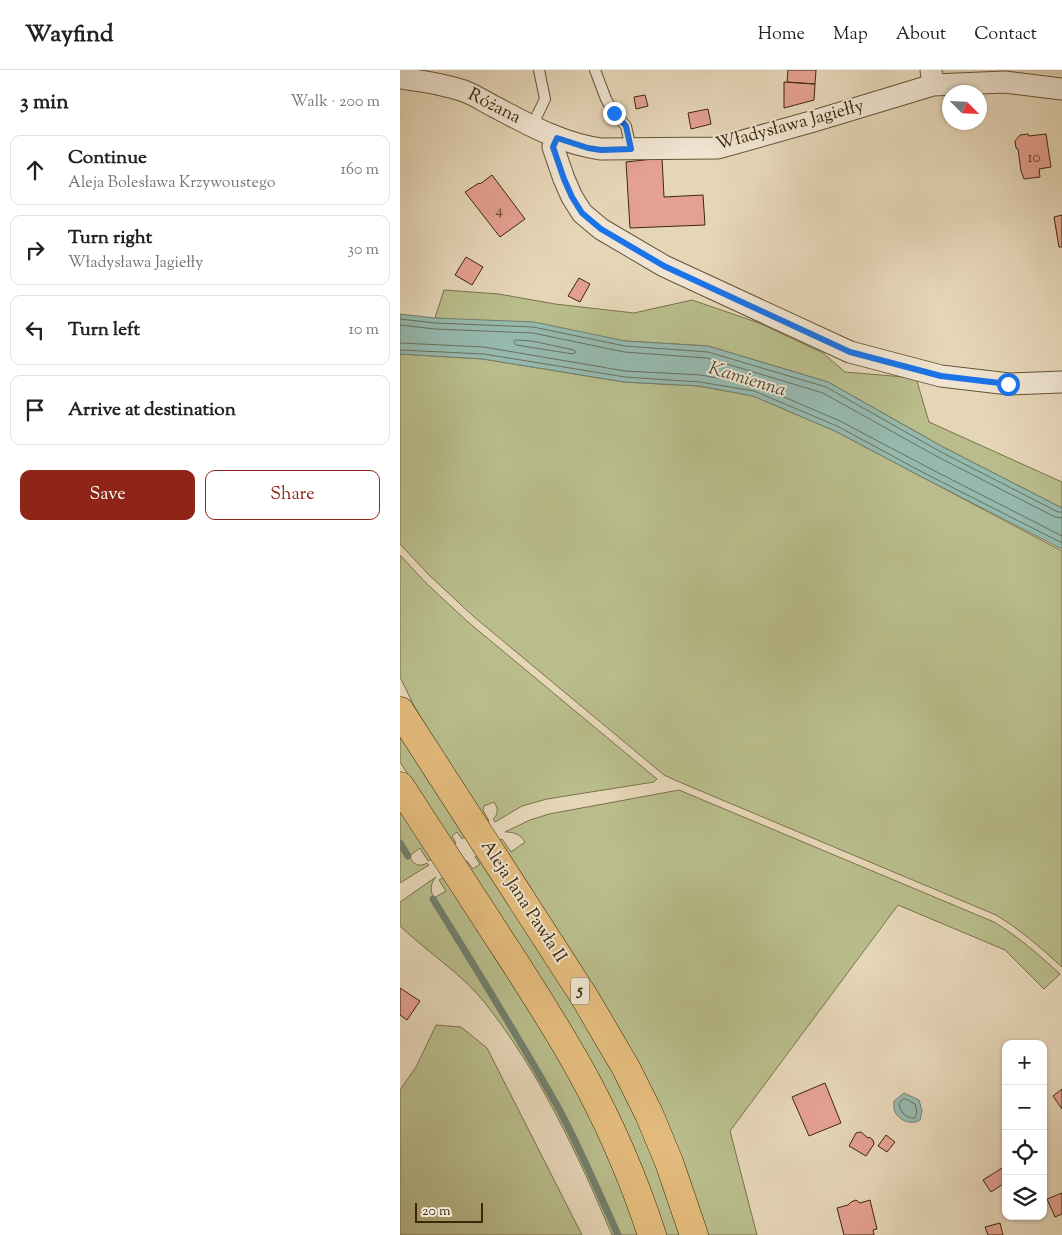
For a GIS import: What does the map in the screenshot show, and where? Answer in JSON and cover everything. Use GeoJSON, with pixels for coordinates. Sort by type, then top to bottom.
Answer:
{"type":"FeatureCollection","features":[{"type":"Feature","properties":{"kind":"main road","name":"Aleja Jana Pawła II"},"geometry":{"type":"LineString","coordinates":[[400,711],[606,1032],[649,1114],[669,1162],[694,1235]]}},
{"type":"Feature","properties":{"kind":"main road","name":"5"},"geometry":{"type":"LineString","coordinates":[[400,786],[522,974],[584,1075],[626,1164],[652,1235]]}},
{"type":"Feature","properties":{"kind":"street","name":"Różana"},"geometry":{"type":"LineString","coordinates":[[400,78],[431,82],[466,92],[557,138]]}},
{"type":"Feature","properties":{"kind":"street","name":"Władysława Jagiełły"},"geometry":{"type":"LineString","coordinates":[[557,138],[601,150],[718,148],[814,121],[932,78],[1005,82],[1062,89]]}},
{"type":"Feature","properties":{"kind":"street"},"geometry":{"type":"LineString","coordinates":[[557,138],[553,147],[564,179],[582,213],[601,229],[664,266],[850,352],[941,376],[1008,384],[1062,382]]}},
{"type":"Feature","properties":{"kind":"lane"},"geometry":{"type":"LineString","coordinates":[[532,126],[545,99],[539,70]]}},
{"type":"Feature","properties":{"kind":"lane"},"geometry":{"type":"LineString","coordinates":[[595,70],[606,99],[614,113],[626,126],[631,149]]}},
{"type":"Feature","properties":{"kind":"green space"},"geometry":{"type":"Polygon","coordinates":[[[444,290],[499,294],[555,304],[634,313],[692,300],[759,323],[823,353],[845,372],[916,378],[929,422],[1062,482],[1062,508],[943,447],[828,382],[708,346],[625,341],[435,318],[444,290]]]}},
{"type":"Feature","properties":{"kind":"green space"},"geometry":{"type":"Polygon","coordinates":[[[400,354],[483,359],[624,382],[699,386],[753,396],[835,431],[1062,551],[1062,967],[1022,933],[996,915],[664,775],[473,616],[429,575],[400,544],[400,354]]]}},
{"type":"Feature","properties":{"kind":"green space"},"geometry":{"type":"Polygon","coordinates":[[[400,555],[427,584],[468,622],[657,779],[654,782],[547,799],[522,806],[495,822],[493,819],[497,811],[494,802],[484,806],[483,810],[489,821],[486,823],[413,704],[400,677],[400,555]]]}},
{"type":"Feature","properties":{"kind":"green space"},"geometry":{"type":"Polygon","coordinates":[[[400,736],[465,837],[462,839],[457,832],[452,836],[456,843],[453,845],[400,762],[400,736]]]}},
{"type":"Feature","properties":{"kind":"green space"},"geometry":{"type":"Polygon","coordinates":[[[679,790],[994,922],[1020,940],[1060,974],[1044,989],[1005,950],[898,905],[730,1131],[757,1235],[707,1235],[498,841],[502,839],[511,852],[525,842],[516,834],[505,832],[530,820],[549,814],[679,790]]]}},
{"type":"Feature","properties":{"kind":"green space"},"geometry":{"type":"Polygon","coordinates":[[[400,809],[432,859],[428,861],[420,848],[409,856],[416,864],[427,863],[429,865],[400,883],[400,809]]]}},
{"type":"Feature","properties":{"kind":"green space"},"geometry":{"type":"Polygon","coordinates":[[[477,855],[532,938],[616,1074],[658,1166],[682,1235],[665,1235],[464,863],[467,861],[473,869],[480,864],[475,857],[477,855]]]}},
{"type":"Feature","properties":{"kind":"green space"},"geometry":{"type":"Polygon","coordinates":[[[436,877],[431,888],[434,898],[446,891],[439,880],[444,877],[523,999],[561,1062],[595,1126],[618,1180],[638,1235],[612,1235],[556,1114],[505,1029],[476,992],[400,926],[400,902],[436,877]]]}},
{"type":"Feature","properties":{"kind":"green space"},"geometry":{"type":"Polygon","coordinates":[[[436,1025],[461,1027],[487,1048],[582,1235],[400,1235],[400,1090],[416,1067],[436,1025]]]}},
{"type":"Feature","properties":{"kind":"water","name":"Kamienna"},"geometry":{"type":"Polygon","coordinates":[[[400,314],[435,318],[534,322],[625,341],[708,346],[828,382],[943,447],[1062,508],[1062,549],[835,431],[753,396],[699,386],[624,382],[483,359],[400,354],[400,314]]]}},
{"type":"Feature","properties":{"kind":"water"},"geometry":{"type":"Polygon","coordinates":[[[904,1093],[919,1100],[922,1111],[920,1120],[916,1122],[901,1119],[894,1109],[894,1101],[904,1093]]]}},
{"type":"Feature","properties":{"kind":"building"},"geometry":{"type":"Polygon","coordinates":[[[788,70],[816,70],[815,84],[787,82],[788,70]]]}},
{"type":"Feature","properties":{"kind":"building"},"geometry":{"type":"Polygon","coordinates":[[[784,82],[815,84],[814,100],[784,108],[784,82]]]}},
{"type":"Feature","properties":{"kind":"building"},"geometry":{"type":"Polygon","coordinates":[[[645,95],[648,106],[636,109],[634,97],[645,95]]]}},
{"type":"Feature","properties":{"kind":"building"},"geometry":{"type":"Polygon","coordinates":[[[708,109],[711,124],[691,129],[688,113],[708,109]]]}},
{"type":"Feature","properties":{"kind":"building"},"geometry":{"type":"Polygon","coordinates":[[[1028,134],[1029,136],[1046,134],[1051,167],[1039,169],[1040,177],[1024,179],[1015,141],[1020,135],[1028,134]]]}},
{"type":"Feature","properties":{"kind":"building"},"geometry":{"type":"Polygon","coordinates":[[[662,158],[664,197],[703,195],[705,225],[630,228],[626,162],[662,158]]]}},
{"type":"Feature","properties":{"kind":"building"},"geometry":{"type":"Polygon","coordinates":[[[492,175],[525,219],[500,237],[465,192],[492,175]]]}},
{"type":"Feature","properties":{"kind":"building"},"geometry":{"type":"Polygon","coordinates":[[[1062,215],[1062,247],[1059,247],[1054,217],[1062,215]]]}},
{"type":"Feature","properties":{"kind":"building"},"geometry":{"type":"Polygon","coordinates":[[[466,257],[483,267],[472,285],[455,275],[466,257]]]}},
{"type":"Feature","properties":{"kind":"building"},"geometry":{"type":"Polygon","coordinates":[[[579,278],[590,284],[580,302],[568,296],[579,278]]]}},
{"type":"Feature","properties":{"kind":"building"},"geometry":{"type":"Polygon","coordinates":[[[400,988],[420,1001],[407,1020],[400,1015],[400,988]]]}},
{"type":"Feature","properties":{"kind":"building"},"geometry":{"type":"Polygon","coordinates":[[[825,1083],[841,1123],[809,1136],[792,1097],[825,1083]]]}},
{"type":"Feature","properties":{"kind":"building"},"geometry":{"type":"Polygon","coordinates":[[[1062,1089],[1062,1109],[1053,1096],[1062,1089]]]}},
{"type":"Feature","properties":{"kind":"building"},"geometry":{"type":"Polygon","coordinates":[[[861,1132],[873,1140],[874,1144],[866,1156],[849,1146],[856,1133],[861,1132]]]}},
{"type":"Feature","properties":{"kind":"building"},"geometry":{"type":"Polygon","coordinates":[[[886,1135],[895,1142],[887,1152],[878,1146],[886,1135]]]}},
{"type":"Feature","properties":{"kind":"building"},"geometry":{"type":"Polygon","coordinates":[[[1002,1168],[1002,1185],[991,1192],[983,1180],[1002,1168]]]}},
{"type":"Feature","properties":{"kind":"building"},"geometry":{"type":"Polygon","coordinates":[[[1062,1193],[1062,1214],[1055,1217],[1047,1199],[1062,1193]]]}},
{"type":"Feature","properties":{"kind":"building"},"geometry":{"type":"Polygon","coordinates":[[[856,1200],[860,1203],[870,1200],[877,1229],[873,1230],[874,1235],[844,1235],[837,1208],[848,1205],[856,1200]]]}},
{"type":"Feature","properties":{"kind":"building"},"geometry":{"type":"Polygon","coordinates":[[[1000,1223],[1003,1235],[988,1235],[985,1227],[1000,1223]]]}},
{"type":"Feature","properties":{"kind":"waterway"},"geometry":{"type":"LineString","coordinates":[[400,843],[408,856]]}},
{"type":"Feature","properties":{"kind":"waterway"},"geometry":{"type":"LineString","coordinates":[[433,899],[514,1031],[560,1111],[618,1235]]}},
{"type":"Feature","properties":{"kind":"route"},"geometry":{"type":"LineString","coordinates":[[614,113],[626,126],[631,149],[601,150],[557,138],[553,147],[572,197],[582,213],[601,229],[664,266],[850,352],[941,376],[1008,384]]}}]}
